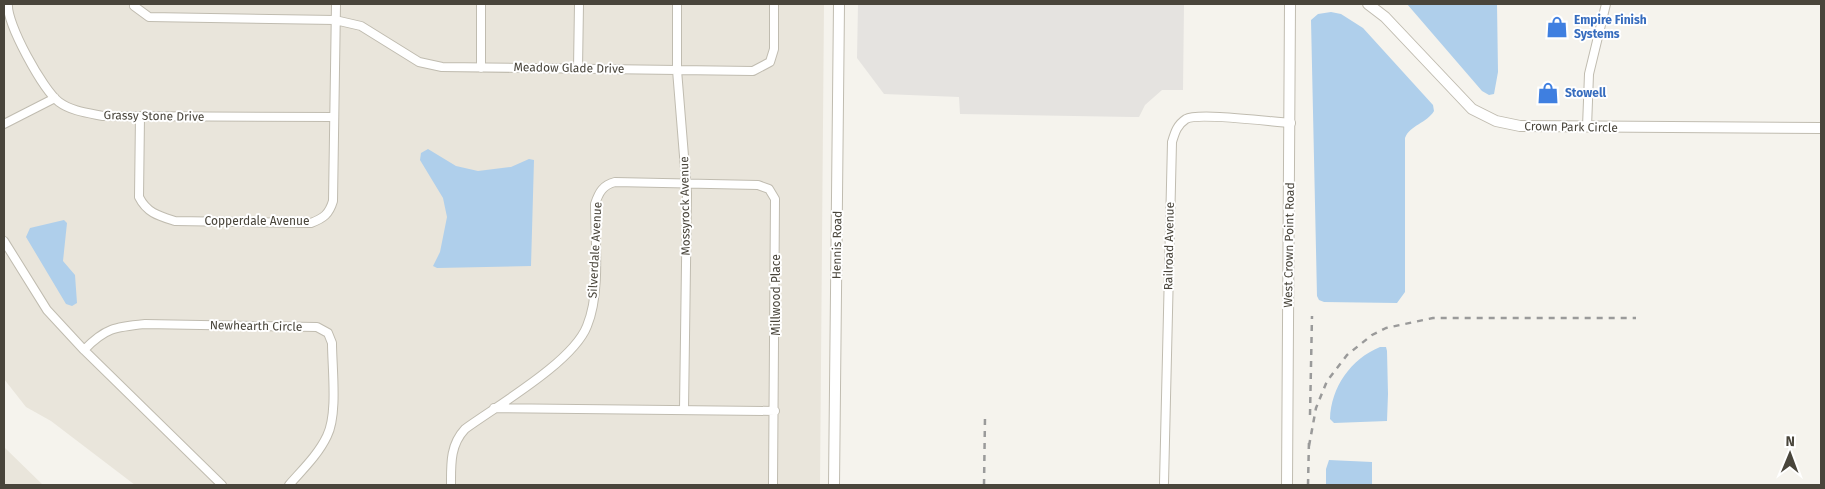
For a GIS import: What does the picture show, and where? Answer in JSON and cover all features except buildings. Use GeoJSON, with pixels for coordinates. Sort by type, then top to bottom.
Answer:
{"type":"FeatureCollection","features":[{"type":"Feature","properties":{"kind":"street","name":"Grassy Stone Drive"},"geometry":{"type":"LineString","coordinates":[[8,4],[12,21],[34,71],[45,89],[70,108],[103,116],[334,117]]}},
{"type":"Feature","properties":{"kind":"street"},"geometry":{"type":"LineString","coordinates":[[335,20],[336,4]]}},
{"type":"Feature","properties":{"kind":"street"},"geometry":{"type":"LineString","coordinates":[[481,4],[481,68]]}},
{"type":"Feature","properties":{"kind":"street"},"geometry":{"type":"LineString","coordinates":[[578,68],[579,4]]}},
{"type":"Feature","properties":{"kind":"street","name":"Mossyrock Avenue"},"geometry":{"type":"LineString","coordinates":[[677,4],[677,70],[686,182],[684,409]]}},
{"type":"Feature","properties":{"kind":"street","name":"Meadow Glade Drive"},"geometry":{"type":"LineString","coordinates":[[134,6],[149,18],[335,20],[361,26],[420,62],[442,67],[754,71],[770,62],[774,48],[774,4]]}},
{"type":"Feature","properties":{"kind":"street","name":"Hennis Road"},"geometry":{"type":"LineString","coordinates":[[834,485],[839,4]]}},
{"type":"Feature","properties":{"kind":"street","name":"West Crown Point Road"},"geometry":{"type":"LineString","coordinates":[[1287,485],[1291,123],[1290,4]]}},
{"type":"Feature","properties":{"kind":"street","name":"Crown Park Circle"},"geometry":{"type":"LineString","coordinates":[[1368,4],[1385,17],[1472,110],[1496,121],[1520,126],[1821,128]]}},
{"type":"Feature","properties":{"kind":"street"},"geometry":{"type":"LineString","coordinates":[[1587,127],[1589,74],[1606,4]]}},
{"type":"Feature","properties":{"kind":"street","name":"Copperdale Avenue"},"geometry":{"type":"LineString","coordinates":[[140,116],[139,197],[144,207],[156,215],[175,221],[311,223],[329,213],[333,201],[335,20]]}},
{"type":"Feature","properties":{"kind":"street"},"geometry":{"type":"LineString","coordinates":[[4,124],[55,98]]}},
{"type":"Feature","properties":{"kind":"street","name":"Railroad Avenue"},"geometry":{"type":"LineString","coordinates":[[1164,483],[1172,142],[1176,127],[1188,118],[1203,117],[1291,123]]}},
{"type":"Feature","properties":{"kind":"street","name":"Silverdale Avenue"},"geometry":{"type":"LineString","coordinates":[[451,485],[452,454],[456,438],[465,429],[567,356],[587,327],[595,291],[595,204],[598,194],[607,184],[615,182],[686,182]]}},
{"type":"Feature","properties":{"kind":"street","name":"Millwood Place"},"geometry":{"type":"LineString","coordinates":[[686,182],[758,184],[769,189],[775,199],[775,411],[772,485]]}},
{"type":"Feature","properties":{"kind":"street"},"geometry":{"type":"LineString","coordinates":[[4,241],[47,310],[84,350],[222,485]]}},
{"type":"Feature","properties":{"kind":"street","name":"Newhearth Circle"},"geometry":{"type":"LineString","coordinates":[[84,350],[98,336],[118,326],[145,324],[317,327],[328,332],[332,343],[332,414],[328,434],[317,453],[289,485]]}},
{"type":"Feature","properties":{"kind":"street"},"geometry":{"type":"LineString","coordinates":[[494,408],[775,411]]}},
{"type":"Feature","properties":{"kind":"shaded area"},"geometry":{"type":"Polygon","coordinates":[[[4,4],[824,4],[820,485],[135,485],[51,421],[26,407],[4,379],[4,4]]]}},
{"type":"Feature","properties":{"kind":"shaded area"},"geometry":{"type":"Polygon","coordinates":[[[858,4],[1184,5],[1183,90],[1162,90],[1145,105],[1139,117],[960,114],[959,97],[884,94],[857,58],[858,4]]]}},
{"type":"Feature","properties":{"kind":"shaded area"},"geometry":{"type":"Polygon","coordinates":[[[4,447],[43,485],[4,485],[4,447]]]}},
{"type":"Feature","properties":{"kind":"water"},"geometry":{"type":"Polygon","coordinates":[[[1407,4],[1497,4],[1498,72],[1494,94],[1489,95],[1482,91],[1407,4]]]}},
{"type":"Feature","properties":{"kind":"water"},"geometry":{"type":"Polygon","coordinates":[[[1331,12],[1341,14],[1363,28],[1433,105],[1434,111],[1431,115],[1411,130],[1405,138],[1405,292],[1397,303],[1324,302],[1319,300],[1317,296],[1311,20],[1318,14],[1331,12]]]}},
{"type":"Feature","properties":{"kind":"water"},"geometry":{"type":"Polygon","coordinates":[[[428,149],[456,166],[478,171],[511,167],[529,159],[534,160],[531,266],[437,268],[433,266],[440,252],[447,217],[443,198],[420,160],[421,153],[428,149]]]}},
{"type":"Feature","properties":{"kind":"water"},"geometry":{"type":"Polygon","coordinates":[[[64,220],[67,223],[63,261],[75,275],[77,303],[72,306],[66,304],[26,237],[30,228],[64,220]]]}},
{"type":"Feature","properties":{"kind":"water"},"geometry":{"type":"Polygon","coordinates":[[[1380,347],[1386,347],[1387,351],[1387,421],[1334,423],[1330,419],[1331,407],[1344,376],[1360,359],[1380,347]]]}},
{"type":"Feature","properties":{"kind":"water"},"geometry":{"type":"Polygon","coordinates":[[[1329,460],[1372,462],[1372,485],[1326,485],[1326,469],[1329,460]]]}},
{"type":"Feature","properties":{"kind":"railway"},"geometry":{"type":"LineString","coordinates":[[1310,415],[1312,316]]}},
{"type":"Feature","properties":{"kind":"railway"},"geometry":{"type":"LineString","coordinates":[[1309,446],[1316,408],[1327,381],[1347,355],[1372,335],[1386,328],[1433,318],[1636,318]]}},
{"type":"Feature","properties":{"kind":"railway"},"geometry":{"type":"LineString","coordinates":[[984,485],[985,417]]}},
{"type":"Feature","properties":{"kind":"railway"},"geometry":{"type":"LineString","coordinates":[[1308,485],[1309,440]]}},
{"type":"Feature","properties":{"kind":"place","name":"Empire Finish Systems"},"geometry":{"type":"Point","coordinates":[1557,27]}},
{"type":"Feature","properties":{"kind":"place","name":"Stowell"},"geometry":{"type":"Point","coordinates":[1548,93]}}]}
